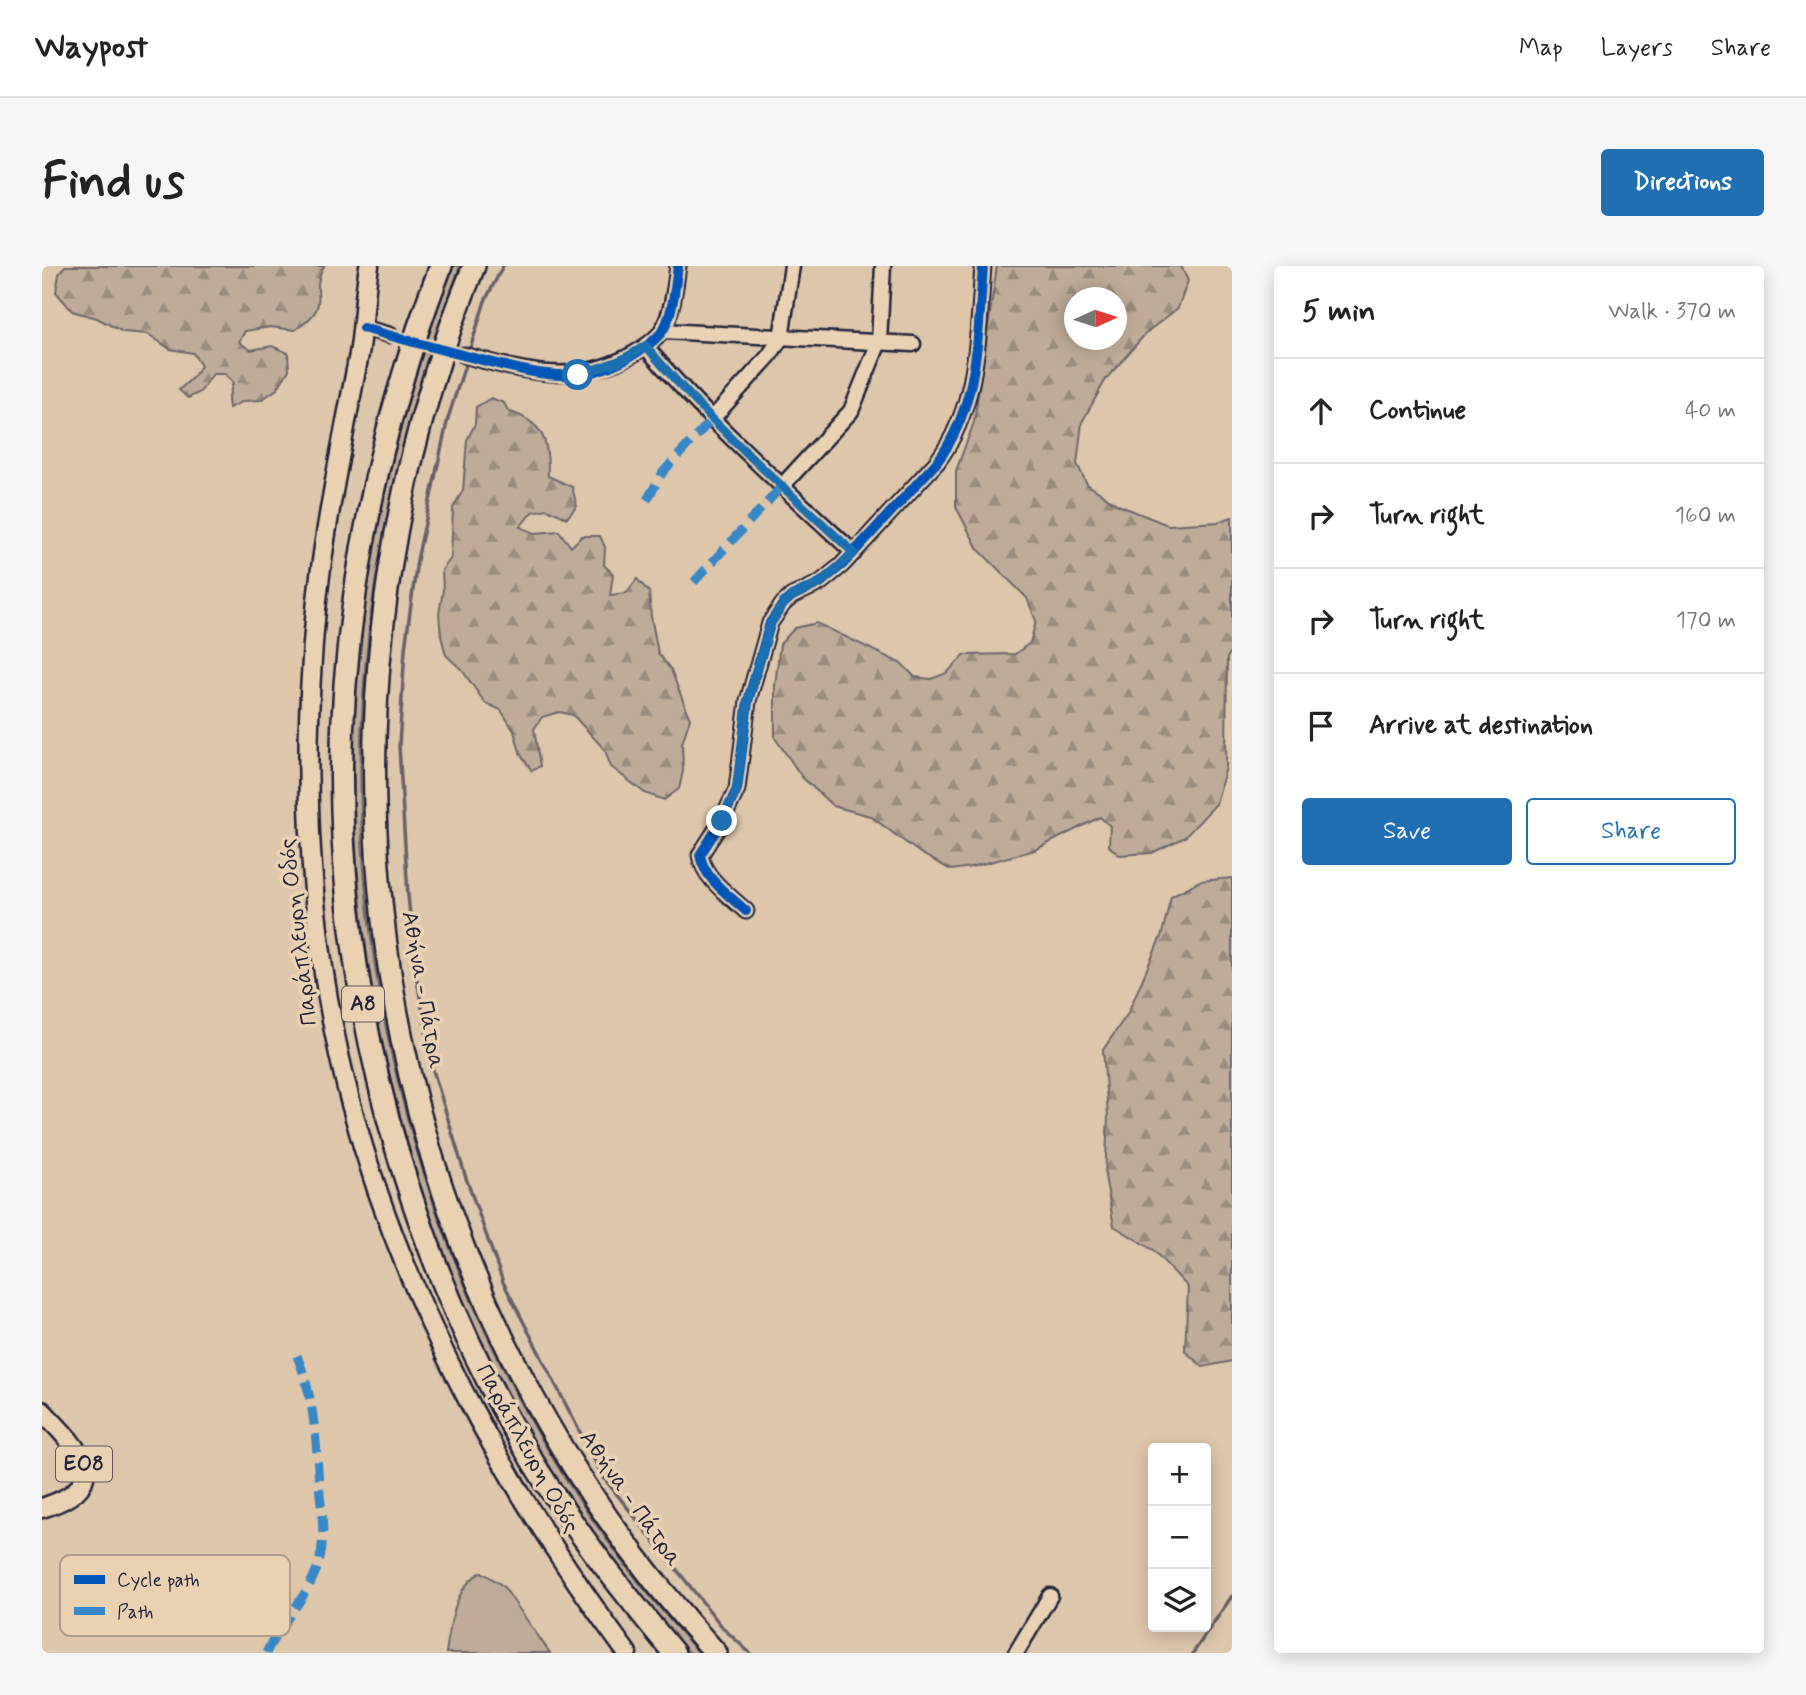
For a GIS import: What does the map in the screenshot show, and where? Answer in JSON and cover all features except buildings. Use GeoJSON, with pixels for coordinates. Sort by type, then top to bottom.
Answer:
{"type":"FeatureCollection","features":[{"type":"Feature","properties":{"kind":"highway","name":"Α8"},"geometry":{"type":"LineString","coordinates":[[441,266],[411,349],[385,438],[365,532],[348,655],[343,720],[345,848],[351,922],[363,1005],[380,1088],[409,1188],[468,1337],[510,1421],[548,1485],[594,1554],[674,1653]]}},
{"type":"Feature","properties":{"kind":"highway","name":"Αθήνα - Πάτρα"},"geometry":{"type":"LineString","coordinates":[[474,266],[441,356],[415,446],[396,538],[378,660],[374,720],[376,845],[381,907],[394,1000],[413,1091],[439,1179],[483,1295],[523,1379],[567,1458],[620,1536],[657,1585],[716,1653]]}},
{"type":"Feature","properties":{"kind":"main road","name":"Παράπλευρη Οδός"},"geometry":{"type":"LineString","coordinates":[[369,266],[363,328],[328,513],[312,658],[309,731],[313,882],[321,951],[340,1056],[370,1166],[400,1251],[429,1319],[529,1511],[627,1653]]}},
{"type":"Feature","properties":{"kind":"main road","name":"ΕΟ8"},"geometry":{"type":"LineString","coordinates":[[42,1411],[78,1452],[85,1471],[82,1484],[73,1494],[42,1508]]}},
{"type":"Feature","properties":{"kind":"street"},"geometry":{"type":"LineString","coordinates":[[464,355],[543,373],[578,375],[622,360],[646,346],[663,331],[673,301],[678,266]]}},
{"type":"Feature","properties":{"kind":"street"},"geometry":{"type":"LineString","coordinates":[[712,419],[769,356],[781,338],[792,266]]}},
{"type":"Feature","properties":{"kind":"street"},"geometry":{"type":"LineString","coordinates":[[782,486],[851,411],[878,342],[883,266]]}},
{"type":"Feature","properties":{"kind":"street"},"geometry":{"type":"LineString","coordinates":[[747,911],[709,877],[701,864],[700,855],[722,821],[737,789],[748,701],[771,623],[783,604],[792,596],[820,583],[854,553],[937,463],[950,445],[972,387],[983,266]]}},
{"type":"Feature","properties":{"kind":"street"},"geometry":{"type":"LineString","coordinates":[[363,328],[390,335]]}},
{"type":"Feature","properties":{"kind":"street"},"geometry":{"type":"LineString","coordinates":[[663,331],[913,344]]}},
{"type":"Feature","properties":{"kind":"street"},"geometry":{"type":"LineString","coordinates":[[646,346],[712,419],[854,553]]}},
{"type":"Feature","properties":{"kind":"street"},"geometry":{"type":"LineString","coordinates":[[1016,1653],[1050,1596]]}},
{"type":"Feature","properties":{"kind":"green space"},"geometry":{"type":"Polygon","coordinates":[[[65,266],[324,266],[318,285],[318,306],[307,321],[295,330],[270,327],[245,331],[239,342],[251,350],[272,346],[288,353],[289,370],[277,389],[261,400],[244,401],[229,408],[228,400],[233,382],[225,374],[213,374],[200,392],[188,398],[179,390],[201,366],[193,353],[170,349],[148,334],[123,332],[97,318],[72,311],[56,292],[59,274],[65,266]]]}},
{"type":"Feature","properties":{"kind":"green space"},"geometry":{"type":"Polygon","coordinates":[[[453,266],[460,266],[423,375],[393,487],[382,543],[366,658],[362,716],[362,842],[375,969],[401,1095],[439,1218],[488,1337],[548,1450],[618,1556],[699,1653],[690,1653],[683,1646],[587,1522],[535,1443],[489,1357],[450,1268],[417,1175],[391,1080],[371,983],[359,885],[354,787],[356,690],[361,636],[368,582],[389,475],[418,369],[453,266]]]}},
{"type":"Feature","properties":{"kind":"green space"},"geometry":{"type":"Polygon","coordinates":[[[997,266],[1181,266],[1188,281],[1178,308],[1147,332],[1106,379],[1082,422],[1077,464],[1087,484],[1118,505],[1168,525],[1218,522],[1232,517],[1232,649],[1227,658],[1226,767],[1216,804],[1185,837],[1152,853],[1119,855],[1109,846],[1110,826],[1100,817],[1035,850],[951,870],[920,853],[870,816],[833,806],[802,777],[775,738],[775,685],[780,644],[795,628],[817,623],[902,664],[915,677],[931,679],[947,673],[964,655],[1015,654],[1030,643],[1036,621],[1027,598],[978,549],[956,507],[956,471],[974,422],[997,266]]]}},
{"type":"Feature","properties":{"kind":"green space"},"geometry":{"type":"Polygon","coordinates":[[[491,398],[504,403],[508,411],[537,427],[545,443],[548,476],[572,487],[577,506],[567,518],[547,509],[532,512],[520,527],[535,533],[559,531],[571,547],[582,536],[600,536],[605,547],[604,565],[613,574],[610,595],[626,593],[637,579],[649,592],[658,653],[671,670],[690,719],[682,743],[683,771],[679,789],[664,800],[645,793],[611,767],[605,750],[573,715],[559,712],[542,717],[534,729],[540,766],[532,771],[521,755],[514,731],[501,710],[485,703],[462,670],[446,655],[439,614],[443,590],[442,570],[451,558],[453,508],[463,490],[467,440],[475,424],[476,407],[491,398]]]}},
{"type":"Feature","properties":{"kind":"green space"},"geometry":{"type":"Polygon","coordinates":[[[1232,878],[1232,1361],[1203,1367],[1185,1351],[1188,1287],[1153,1250],[1114,1226],[1105,1176],[1108,1116],[1103,1050],[1128,1013],[1162,934],[1171,896],[1200,881],[1232,878]]]}},
{"type":"Feature","properties":{"kind":"green space"},"geometry":{"type":"Polygon","coordinates":[[[482,1572],[503,1586],[550,1653],[446,1653],[459,1596],[473,1578],[482,1572]]]}},
{"type":"Feature","properties":{"kind":"waterway"},"geometry":{"type":"LineString","coordinates":[[469,352],[485,301],[503,266]]}},
{"type":"Feature","properties":{"kind":"waterway"},"geometry":{"type":"LineString","coordinates":[[467,359],[448,418],[417,560],[405,649],[399,746],[408,896],[416,974],[433,1070],[465,1175],[503,1282],[603,1477],[724,1629],[750,1653]]}},
{"type":"Feature","properties":{"kind":"waterway"},"geometry":{"type":"LineString","coordinates":[[1193,1653],[1232,1596]]}},
{"type":"Feature","properties":{"kind":"tunnel"},"geometry":{"type":"LineString","coordinates":[[390,335],[464,355]]}},
{"type":"Feature","properties":{"kind":"marked path"},"geometry":{"type":"LineString","coordinates":[[647,500],[663,472],[712,419]]}},
{"type":"Feature","properties":{"kind":"marked path"},"geometry":{"type":"LineString","coordinates":[[694,582],[782,486]]}},
{"type":"Feature","properties":{"kind":"marked path"},"geometry":{"type":"LineString","coordinates":[[290,1615],[316,1571],[323,1539],[313,1416],[306,1382],[294,1349]]}},
{"type":"Feature","properties":{"kind":"marked path"},"geometry":{"type":"LineString","coordinates":[[266,1653],[276,1636]]}},
{"type":"Feature","properties":{"kind":"cycle path"},"geometry":{"type":"LineString","coordinates":[[363,328],[505,366],[552,375],[576,375],[610,366],[633,355],[661,333],[671,310],[678,266]]}},
{"type":"Feature","properties":{"kind":"cycle path"},"geometry":{"type":"LineString","coordinates":[[746,911],[712,879],[702,864],[700,855],[722,821],[737,789],[748,701],[770,623],[792,596],[820,583],[842,565],[937,462],[951,440],[969,393],[974,368],[983,266]]}},
{"type":"Feature","properties":{"kind":"route"},"geometry":{"type":"LineString","coordinates":[[578,375],[622,360],[646,346],[712,419],[854,553],[820,583],[792,596],[783,604],[771,623],[748,701],[737,789],[722,821]]}}]}
